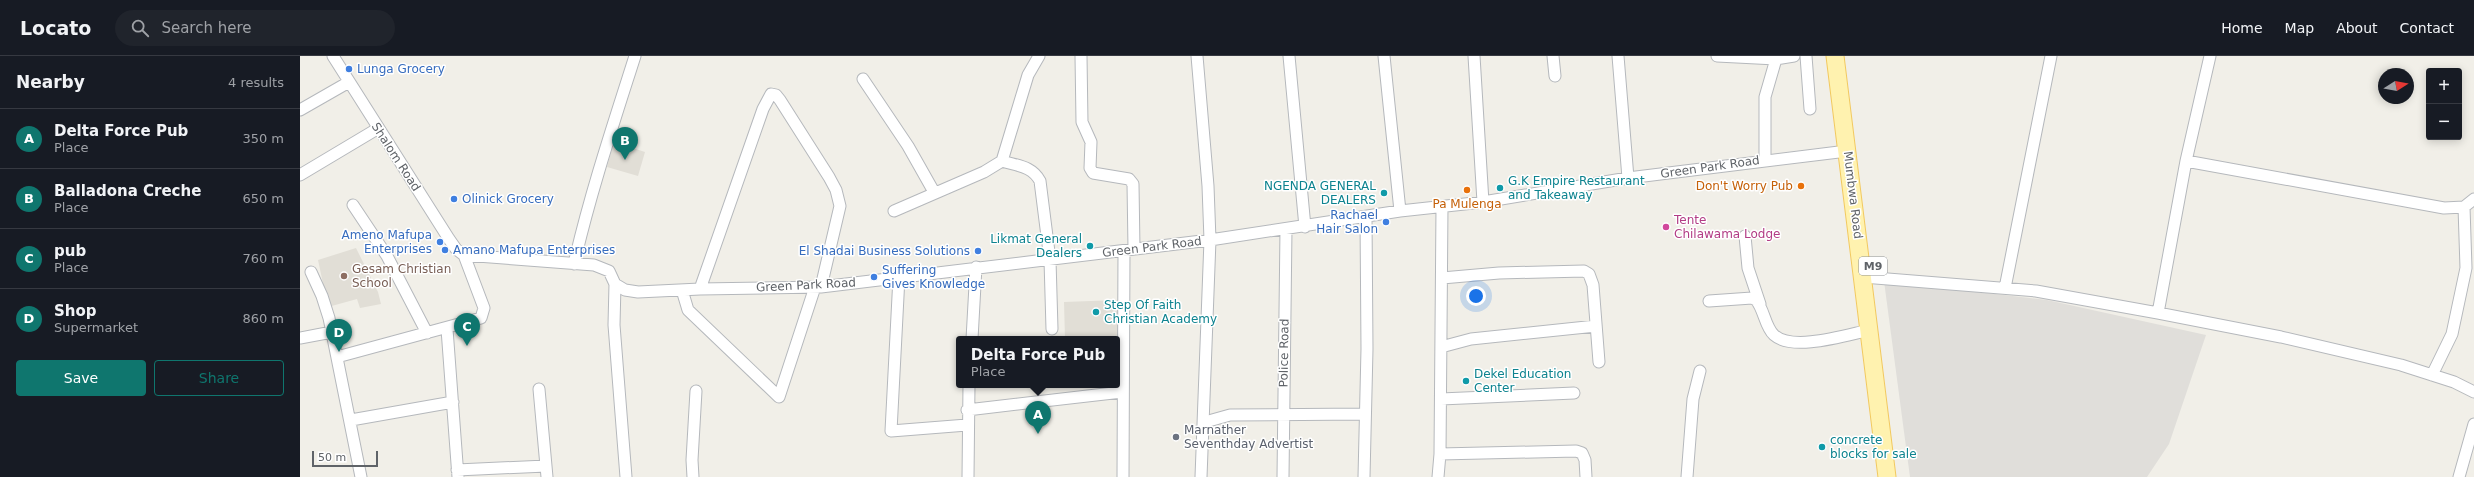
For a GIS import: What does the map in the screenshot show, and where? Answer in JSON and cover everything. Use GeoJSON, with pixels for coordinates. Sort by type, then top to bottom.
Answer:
{"type":"FeatureCollection","features":[{"type":"Feature","properties":{"kind":"main road","name":"Mumbwa Road"},"geometry":{"type":"LineString","coordinates":[[1835,56],[1847,150],[1869,276],[1870,330],[1880,376],[1898,477]]}},
{"type":"Feature","properties":{"kind":"main road","name":"Mumbwa Road"},"geometry":{"type":"LineString","coordinates":[[1847,56],[1880,376],[1887,477]]}},
{"type":"Feature","properties":{"kind":"street","name":"Shalom Road"},"geometry":{"type":"LineString","coordinates":[[333,56],[377,129],[456,249],[464,255]]}},
{"type":"Feature","properties":{"kind":"street"},"geometry":{"type":"LineString","coordinates":[[574,264],[582,227],[622,93],[635,56]]}},
{"type":"Feature","properties":{"kind":"street"},"geometry":{"type":"LineString","coordinates":[[894,211],[934,192],[984,172],[1002,161],[1028,75],[1039,56]]}},
{"type":"Feature","properties":{"kind":"street"},"geometry":{"type":"LineString","coordinates":[[1081,56],[1082,122],[1091,142],[1090,168],[1093,173],[1129,179],[1133,184],[1122,392],[1123,477]]}},
{"type":"Feature","properties":{"kind":"street"},"geometry":{"type":"LineString","coordinates":[[1197,56],[1208,186],[1210,240],[1201,477]]}},
{"type":"Feature","properties":{"kind":"street"},"geometry":{"type":"LineString","coordinates":[[1289,56],[1305,227]]}},
{"type":"Feature","properties":{"kind":"street"},"geometry":{"type":"LineString","coordinates":[[1384,56],[1400,211]]}},
{"type":"Feature","properties":{"kind":"street"},"geometry":{"type":"LineString","coordinates":[[1474,56],[1483,202]]}},
{"type":"Feature","properties":{"kind":"street"},"geometry":{"type":"LineString","coordinates":[[1552,56],[1555,76]]}},
{"type":"Feature","properties":{"kind":"street"},"geometry":{"type":"LineString","coordinates":[[1618,56],[1628,178]]}},
{"type":"Feature","properties":{"kind":"street"},"geometry":{"type":"LineString","coordinates":[[1717,56],[1776,59],[1794,56]]}},
{"type":"Feature","properties":{"kind":"street"},"geometry":{"type":"LineString","coordinates":[[1806,56],[1810,109]]}},
{"type":"Feature","properties":{"kind":"street"},"geometry":{"type":"LineString","coordinates":[[2005,288],[2051,56]]}},
{"type":"Feature","properties":{"kind":"street"},"geometry":{"type":"LineString","coordinates":[[2158,313],[2186,161],[2210,56]]}},
{"type":"Feature","properties":{"kind":"street"},"geometry":{"type":"LineString","coordinates":[[1765,160],[1766,98],[1776,59]]}},
{"type":"Feature","properties":{"kind":"street"},"geometry":{"type":"LineString","coordinates":[[863,80],[908,146],[934,192]]}},
{"type":"Feature","properties":{"kind":"street"},"geometry":{"type":"LineString","coordinates":[[300,110],[350,82]]}},
{"type":"Feature","properties":{"kind":"street"},"geometry":{"type":"LineString","coordinates":[[682,290],[688,310],[779,397],[818,287],[838,216],[838,200],[829,177],[776,95],[772,94],[763,109],[700,289]]}},
{"type":"Feature","properties":{"kind":"street"},"geometry":{"type":"LineString","coordinates":[[300,175],[377,129]]}},
{"type":"Feature","properties":{"kind":"street","name":"Green Park Road"},"geometry":{"type":"LineString","coordinates":[[615,284],[625,290],[638,292],[700,289],[818,287],[1210,240],[1305,227],[1400,211],[1483,202],[1628,178],[1847,150]]}},
{"type":"Feature","properties":{"kind":"street"},"geometry":{"type":"LineString","coordinates":[[1002,161],[1036,172],[1040,181],[1050,260],[1052,329]]}},
{"type":"Feature","properties":{"kind":"street"},"geometry":{"type":"LineString","coordinates":[[2186,161],[2444,208],[2464,208],[2474,199]]}},
{"type":"Feature","properties":{"kind":"street"},"geometry":{"type":"LineString","coordinates":[[353,205],[387,256],[427,333]]}},
{"type":"Feature","properties":{"kind":"street"},"geometry":{"type":"LineString","coordinates":[[1438,477],[1440,454],[1442,207]]}},
{"type":"Feature","properties":{"kind":"street"},"geometry":{"type":"LineString","coordinates":[[2432,375],[2452,334],[2466,268],[2464,208]]}},
{"type":"Feature","properties":{"kind":"street"},"geometry":{"type":"LineString","coordinates":[[1364,477],[1366,217]]}},
{"type":"Feature","properties":{"kind":"street","name":"Police Road"},"geometry":{"type":"LineString","coordinates":[[1283,477],[1286,229]]}},
{"type":"Feature","properties":{"kind":"street"},"geometry":{"type":"LineString","coordinates":[[1745,236],[1748,268],[1772,334],[1783,342],[1797,343],[1870,330]]}},
{"type":"Feature","properties":{"kind":"street"},"geometry":{"type":"LineString","coordinates":[[338,357],[479,320],[484,314],[484,308],[464,255],[594,265],[609,271],[615,284],[614,325],[626,477]]}},
{"type":"Feature","properties":{"kind":"street"},"geometry":{"type":"LineString","coordinates":[[972,336],[976,267]]}},
{"type":"Feature","properties":{"kind":"street"},"geometry":{"type":"LineString","coordinates":[[1442,278],[1499,273],[1584,271],[1589,274],[1593,285],[1599,362]]}},
{"type":"Feature","properties":{"kind":"street"},"geometry":{"type":"LineString","coordinates":[[311,272],[322,296],[332,332],[351,420],[361,477]]}},
{"type":"Feature","properties":{"kind":"street"},"geometry":{"type":"LineString","coordinates":[[1869,276],[2036,291],[2158,313],[2281,337],[2401,365],[2432,375],[2474,392]]}},
{"type":"Feature","properties":{"kind":"street"},"geometry":{"type":"LineString","coordinates":[[899,277],[891,431],[967,425]]}},
{"type":"Feature","properties":{"kind":"street"},"geometry":{"type":"LineString","coordinates":[[1709,301],[1752,298],[1760,304]]}},
{"type":"Feature","properties":{"kind":"street"},"geometry":{"type":"LineString","coordinates":[[1441,347],[1471,339],[1596,326]]}},
{"type":"Feature","properties":{"kind":"street"},"geometry":{"type":"LineString","coordinates":[[447,329],[458,474],[546,472],[539,389]]}},
{"type":"Feature","properties":{"kind":"street"},"geometry":{"type":"LineString","coordinates":[[300,338],[332,332]]}},
{"type":"Feature","properties":{"kind":"street"},"geometry":{"type":"LineString","coordinates":[[1687,477],[1693,399],[1700,371]]}},
{"type":"Feature","properties":{"kind":"street"},"geometry":{"type":"LineString","coordinates":[[968,477],[967,410],[969,388]]}},
{"type":"Feature","properties":{"kind":"street"},"geometry":{"type":"LineString","coordinates":[[693,477],[696,391]]}},
{"type":"Feature","properties":{"kind":"street"},"geometry":{"type":"LineString","coordinates":[[967,410],[1122,392]]}},
{"type":"Feature","properties":{"kind":"street"},"geometry":{"type":"LineString","coordinates":[[1440,399],[1574,394]]}},
{"type":"Feature","properties":{"kind":"street"},"geometry":{"type":"LineString","coordinates":[[351,420],[453,402]]}},
{"type":"Feature","properties":{"kind":"street"},"geometry":{"type":"LineString","coordinates":[[1204,422],[1230,415],[1283,413],[1365,414]]}},
{"type":"Feature","properties":{"kind":"street"},"geometry":{"type":"LineString","coordinates":[[2459,477],[2474,424]]}},
{"type":"Feature","properties":{"kind":"street"},"geometry":{"type":"LineString","coordinates":[[1440,454],[1576,451],[1582,453],[1585,460],[1586,477]]}},
{"type":"Feature","properties":{"kind":"shaded area"},"geometry":{"type":"Polygon","coordinates":[[[614,142],[645,152],[638,176],[607,167],[614,142]]]}},
{"type":"Feature","properties":{"kind":"shaded area"},"geometry":{"type":"Polygon","coordinates":[[[356,248],[378,292],[381,304],[360,308],[357,299],[328,307],[318,260],[356,248]]]}},
{"type":"Feature","properties":{"kind":"shaded area"},"geometry":{"type":"Polygon","coordinates":[[[1884,281],[2047,300],[2206,335],[2169,444],[2147,477],[1910,477],[1884,281]]]}},
{"type":"Feature","properties":{"kind":"shaded area"},"geometry":{"type":"Polygon","coordinates":[[[1118,300],[1119,336],[1065,336],[1064,302],[1118,300]]]}},
{"type":"Feature","properties":{"kind":"place","name":"Lunga Grocery"},"geometry":{"type":"Point","coordinates":[349,69]}},
{"type":"Feature","properties":{"kind":"place","name":"Balladona Creche"},"geometry":{"type":"Point","coordinates":[625,160]}},
{"type":"Feature","properties":{"kind":"place","name":"Don't Worry Pub"},"geometry":{"type":"Point","coordinates":[1801,186]}},
{"type":"Feature","properties":{"kind":"place","name":"G.K Empire Restaurant and Takeaway"},"geometry":{"type":"Point","coordinates":[1500,188]}},
{"type":"Feature","properties":{"kind":"place","name":"Pa Mulenga"},"geometry":{"type":"Point","coordinates":[1467,190]}},
{"type":"Feature","properties":{"kind":"place","name":"NGENDA GENERAL DEALERS"},"geometry":{"type":"Point","coordinates":[1384,193]}},
{"type":"Feature","properties":{"kind":"place","name":"Olinick Grocery"},"geometry":{"type":"Point","coordinates":[454,199]}},
{"type":"Feature","properties":{"kind":"place","name":"Rachael Hair Salon"},"geometry":{"type":"Point","coordinates":[1386,222]}},
{"type":"Feature","properties":{"kind":"place","name":"Tente Chilawama Lodge"},"geometry":{"type":"Point","coordinates":[1666,227]}},
{"type":"Feature","properties":{"kind":"place","name":"Ameno Mafupa Enterprises"},"geometry":{"type":"Point","coordinates":[440,242]}},
{"type":"Feature","properties":{"kind":"place","name":"Likmat General Dealers"},"geometry":{"type":"Point","coordinates":[1090,246]}},
{"type":"Feature","properties":{"kind":"place","name":"Amano Mafupa Enterprises"},"geometry":{"type":"Point","coordinates":[445,250]}},
{"type":"Feature","properties":{"kind":"place","name":"El Shadai Business Solutions"},"geometry":{"type":"Point","coordinates":[978,251]}},
{"type":"Feature","properties":{"kind":"place","name":"Gesam Christian School"},"geometry":{"type":"Point","coordinates":[344,276]}},
{"type":"Feature","properties":{"kind":"place","name":"Suffering Gives Knowledge"},"geometry":{"type":"Point","coordinates":[874,277]}},
{"type":"Feature","properties":{"kind":"place","name":"Step Of Faith Christian Academy"},"geometry":{"type":"Point","coordinates":[1096,312]}},
{"type":"Feature","properties":{"kind":"place","name":"pub"},"geometry":{"type":"Point","coordinates":[467,346]}},
{"type":"Feature","properties":{"kind":"place","name":"Shop"},"geometry":{"type":"Point","coordinates":[339,352]}},
{"type":"Feature","properties":{"kind":"place","name":"Dekel Education Center"},"geometry":{"type":"Point","coordinates":[1466,381]}},
{"type":"Feature","properties":{"kind":"place","name":"Delta Force Pub"},"geometry":{"type":"Point","coordinates":[1038,434]}},
{"type":"Feature","properties":{"kind":"place","name":"Marnather Seventhday Advertist"},"geometry":{"type":"Point","coordinates":[1176,437]}},
{"type":"Feature","properties":{"kind":"place","name":"concrete blocks for sale"},"geometry":{"type":"Point","coordinates":[1822,447]}}]}
